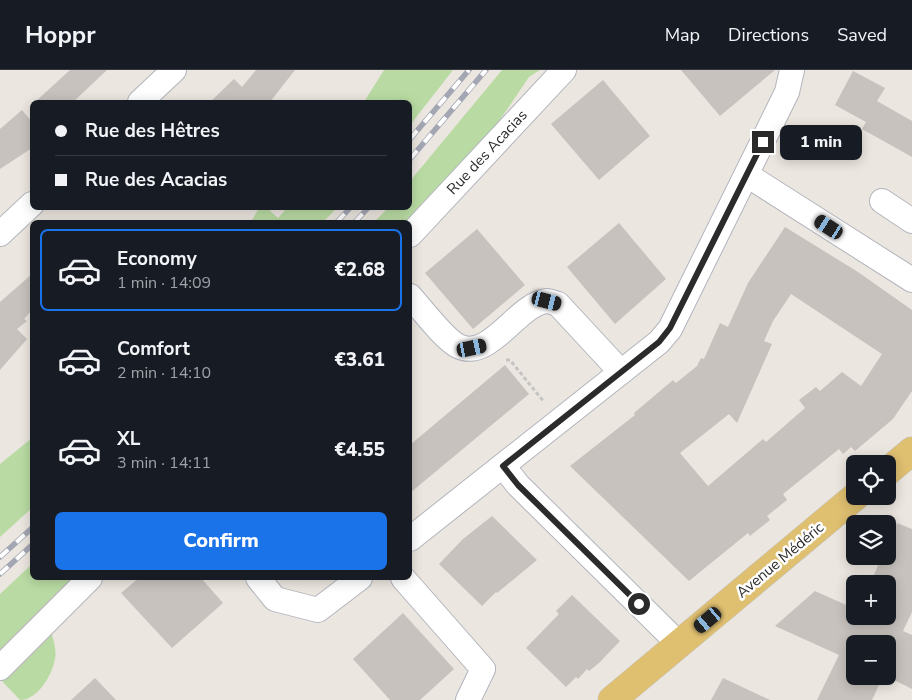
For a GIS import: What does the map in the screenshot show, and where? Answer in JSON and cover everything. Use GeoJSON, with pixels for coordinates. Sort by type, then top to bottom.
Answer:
{"type":"FeatureCollection","features":[{"type":"Feature","properties":{"kind":"main road"},"geometry":{"type":"LineString","coordinates":[[896,464],[912,451]]}},
{"type":"Feature","properties":{"kind":"main road","name":"Avenue Médéric"},"geometry":{"type":"LineString","coordinates":[[622,697],[679,644],[846,504]]}},
{"type":"Feature","properties":{"kind":"street"},"geometry":{"type":"LineString","coordinates":[[142,100],[174,70]]}},
{"type":"Feature","properties":{"kind":"street","name":"Rue des Acacias"},"geometry":{"type":"LineString","coordinates":[[412,233],[564,70]]}},
{"type":"Feature","properties":{"kind":"street"},"geometry":{"type":"LineString","coordinates":[[412,537],[659,342],[670,328],[747,174],[787,92],[792,70]]}},
{"type":"Feature","properties":{"kind":"street"},"geometry":{"type":"LineString","coordinates":[[747,174],[912,280]]}},
{"type":"Feature","properties":{"kind":"street"},"geometry":{"type":"LineString","coordinates":[[882,201],[912,221]]}},
{"type":"Feature","properties":{"kind":"street"},"geometry":{"type":"LineString","coordinates":[[0,234],[30,206]]}},
{"type":"Feature","properties":{"kind":"street"},"geometry":{"type":"LineString","coordinates":[[412,298],[459,347],[472,348],[487,343],[532,307],[547,301],[558,304],[621,372]]}},
{"type":"Feature","properties":{"kind":"street"},"geometry":{"type":"LineString","coordinates":[[503,466],[518,485],[679,644]]}},
{"type":"Feature","properties":{"kind":"street"},"geometry":{"type":"LineString","coordinates":[[0,668],[88,580]]}},
{"type":"Feature","properties":{"kind":"street"},"geometry":{"type":"LineString","coordinates":[[260,580],[275,599],[318,610],[357,580]]}},
{"type":"Feature","properties":{"kind":"street"},"geometry":{"type":"LineString","coordinates":[[405,580],[483,669],[468,700]]}},
{"type":"Feature","properties":{"kind":"path"},"geometry":{"type":"LineString","coordinates":[[487,343],[503,359],[510,360],[558,422]]}},
{"type":"Feature","properties":{"kind":"green space"},"geometry":{"type":"Polygon","coordinates":[[[384,70],[453,70],[412,122],[412,100],[365,100],[384,70]]]}},
{"type":"Feature","properties":{"kind":"green space"},"geometry":{"type":"Polygon","coordinates":[[[502,70],[540,70],[529,77],[464,173],[412,220],[376,220],[386,210],[412,210],[412,179],[502,70]]]}},
{"type":"Feature","properties":{"kind":"green space"},"geometry":{"type":"Polygon","coordinates":[[[258,210],[269,210],[278,218],[285,210],[335,210],[325,220],[252,220],[258,210]]]}},
{"type":"Feature","properties":{"kind":"green space"},"geometry":{"type":"Polygon","coordinates":[[[30,440],[30,510],[0,537],[0,464],[30,440]]]}},
{"type":"Feature","properties":{"kind":"green space"},"geometry":{"type":"Polygon","coordinates":[[[30,566],[30,580],[93,580],[51,631],[55,656],[51,672],[43,686],[27,699],[20,700],[0,679],[0,594],[30,566]]]}},
{"type":"Feature","properties":{"kind":"building"},"geometry":{"type":"Polygon","coordinates":[[[70,70],[107,70],[75,100],[37,100],[70,70]]]}},
{"type":"Feature","properties":{"kind":"building"},"geometry":{"type":"Polygon","coordinates":[[[256,70],[295,70],[272,100],[212,100],[234,79],[242,87],[256,70]]]}},
{"type":"Feature","properties":{"kind":"building"},"geometry":{"type":"Polygon","coordinates":[[[681,70],[775,70],[720,116],[681,70]]]}},
{"type":"Feature","properties":{"kind":"building"},"geometry":{"type":"Polygon","coordinates":[[[853,71],[885,88],[877,101],[912,121],[912,157],[862,129],[866,122],[835,105],[853,71]]]}},
{"type":"Feature","properties":{"kind":"building"},"geometry":{"type":"Polygon","coordinates":[[[603,80],[650,136],[599,180],[551,124],[603,80]]]}},
{"type":"Feature","properties":{"kind":"building"},"geometry":{"type":"Polygon","coordinates":[[[22,110],[30,120],[30,149],[0,169],[0,129],[22,110]]]}},
{"type":"Feature","properties":{"kind":"building"},"geometry":{"type":"Polygon","coordinates":[[[619,223],[666,279],[615,324],[567,267],[619,223]]]}},
{"type":"Feature","properties":{"kind":"building"},"geometry":{"type":"Polygon","coordinates":[[[785,227],[858,272],[912,310],[912,391],[893,419],[855,451],[851,447],[843,454],[839,449],[783,494],[787,500],[767,516],[770,520],[750,536],[748,533],[689,581],[570,466],[635,415],[634,413],[673,380],[676,383],[697,366],[701,358],[704,359],[720,323],[728,327],[748,283],[785,227]],[[791,294],[773,321],[764,341],[772,344],[737,423],[729,414],[680,453],[708,486],[763,439],[766,442],[805,408],[799,400],[816,387],[820,391],[842,372],[861,386],[882,354],[791,294]]]}},
{"type":"Feature","properties":{"kind":"building"},"geometry":{"type":"Polygon","coordinates":[[[477,229],[525,285],[473,329],[425,273],[477,229]]]}},
{"type":"Feature","properties":{"kind":"building"},"geometry":{"type":"Polygon","coordinates":[[[30,276],[30,312],[24,319],[27,321],[17,329],[27,339],[0,370],[0,302],[30,276]]]}},
{"type":"Feature","properties":{"kind":"building"},"geometry":{"type":"Polygon","coordinates":[[[505,365],[529,394],[412,491],[412,443],[505,365]]]}},
{"type":"Feature","properties":{"kind":"building"},"geometry":{"type":"Polygon","coordinates":[[[492,516],[537,560],[496,592],[482,606],[439,564],[463,539],[492,516]]]}},
{"type":"Feature","properties":{"kind":"building"},"geometry":{"type":"Polygon","coordinates":[[[897,523],[912,529],[912,612],[903,631],[912,635],[912,689],[896,681],[896,635],[846,635],[846,685],[879,685],[872,700],[817,700],[839,655],[775,626],[815,591],[846,605],[846,625],[896,625],[896,575],[874,575],[878,565],[896,565],[897,523]]]}},
{"type":"Feature","properties":{"kind":"building"},"geometry":{"type":"Polygon","coordinates":[[[137,580],[203,580],[223,603],[172,648],[121,593],[137,580]]]}},
{"type":"Feature","properties":{"kind":"building"},"geometry":{"type":"Polygon","coordinates":[[[572,595],[620,641],[599,663],[589,671],[587,669],[578,679],[576,677],[566,687],[526,648],[559,614],[556,611],[572,595]]]}},
{"type":"Feature","properties":{"kind":"building"},"geometry":{"type":"Polygon","coordinates":[[[403,613],[454,669],[420,700],[390,700],[353,659],[403,613]]]}},
{"type":"Feature","properties":{"kind":"building"},"geometry":{"type":"Polygon","coordinates":[[[95,678],[116,700],[71,700],[95,678]]]}},
{"type":"Feature","properties":{"kind":"building"},"geometry":{"type":"Polygon","coordinates":[[[723,678],[770,700],[711,700],[723,678]]]}},
{"type":"Feature","properties":{"kind":"railway"},"geometry":{"type":"LineString","coordinates":[[412,137],[469,70]]}},
{"type":"Feature","properties":{"kind":"railway"},"geometry":{"type":"LineString","coordinates":[[412,157],[486,70]]}},
{"type":"Feature","properties":{"kind":"railway"},"geometry":{"type":"LineString","coordinates":[[339,220],[348,210]]}},
{"type":"Feature","properties":{"kind":"railway"},"geometry":{"type":"LineString","coordinates":[[357,220],[366,210]]}},
{"type":"Feature","properties":{"kind":"railway"},"geometry":{"type":"LineString","coordinates":[[0,557],[30,530]]}},
{"type":"Feature","properties":{"kind":"railway"},"geometry":{"type":"LineString","coordinates":[[0,574],[30,547]]}},
{"type":"Feature","properties":{"kind":"route"},"geometry":{"type":"LineString","coordinates":[[639,604],[518,485],[503,466],[659,342],[679,314],[763,142]]}}]}
